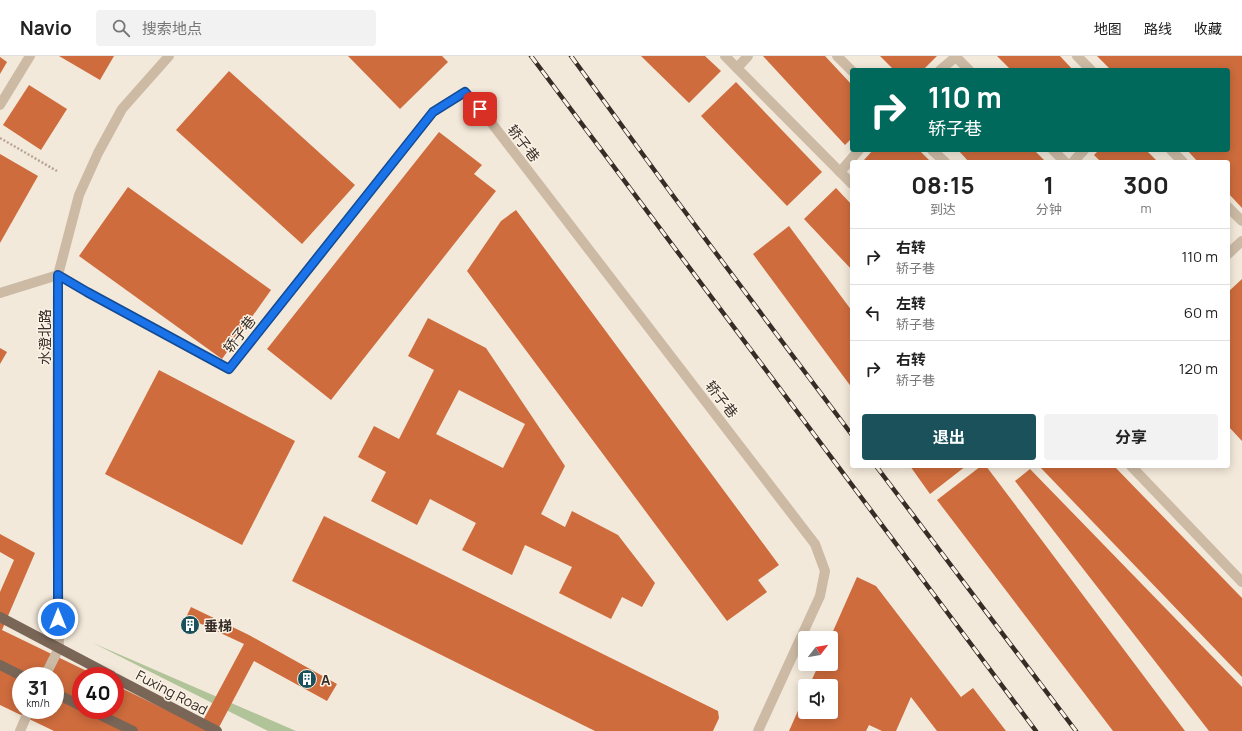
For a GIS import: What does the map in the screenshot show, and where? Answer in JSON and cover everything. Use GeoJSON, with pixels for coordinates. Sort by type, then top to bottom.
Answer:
{"type":"FeatureCollection","features":[{"type":"Feature","properties":{"kind":"main road"},"geometry":{"type":"LineString","coordinates":[[0,617],[95,667]]}},
{"type":"Feature","properties":{"kind":"main road"},"geometry":{"type":"LineString","coordinates":[[0,665],[12,671]]}},
{"type":"Feature","properties":{"kind":"main road","name":"Fuxing Road"},"geometry":{"type":"LineString","coordinates":[[124,683],[217,731]]}},
{"type":"Feature","properties":{"kind":"main road"},"geometry":{"type":"LineString","coordinates":[[108,719],[133,731]]}},
{"type":"Feature","properties":{"kind":"street"},"geometry":{"type":"LineString","coordinates":[[0,105],[30,56]]}},
{"type":"Feature","properties":{"kind":"street","name":"水澄北路"},"geometry":{"type":"LineString","coordinates":[[58,648],[58,275],[79,195],[98,153],[122,109],[169,56]]}},
{"type":"Feature","properties":{"kind":"street"},"geometry":{"type":"LineString","coordinates":[[725,56],[850,182]]}},
{"type":"Feature","properties":{"kind":"street"},"geometry":{"type":"LineString","coordinates":[[737,68],[748,56]]}},
{"type":"Feature","properties":{"kind":"street"},"geometry":{"type":"LineString","coordinates":[[837,56],[850,69]]}},
{"type":"Feature","properties":{"kind":"street"},"geometry":{"type":"LineString","coordinates":[[942,68],[956,56],[968,68]]}},
{"type":"Feature","properties":{"kind":"street"},"geometry":{"type":"LineString","coordinates":[[1077,56],[1089,68]]}},
{"type":"Feature","properties":{"kind":"street","name":"轿子巷"},"geometry":{"type":"LineString","coordinates":[[58,275],[229,369],[433,112],[465,92],[492,124],[815,544],[824,570],[820,596],[758,731]]}},
{"type":"Feature","properties":{"kind":"street"},"geometry":{"type":"LineString","coordinates":[[850,160],[857,152]]}},
{"type":"Feature","properties":{"kind":"street"},"geometry":{"type":"LineString","coordinates":[[934,152],[942,160]]}},
{"type":"Feature","properties":{"kind":"street"},"geometry":{"type":"LineString","coordinates":[[1054,152],[1063,160]]}},
{"type":"Feature","properties":{"kind":"street"},"geometry":{"type":"LineString","coordinates":[[1075,160],[1082,152]]}},
{"type":"Feature","properties":{"kind":"street"},"geometry":{"type":"LineString","coordinates":[[1173,152],[1181,160]]}},
{"type":"Feature","properties":{"kind":"street"},"geometry":{"type":"LineString","coordinates":[[840,172],[850,160]]}},
{"type":"Feature","properties":{"kind":"street"},"geometry":{"type":"LineString","coordinates":[[1230,209],[1242,221]]}},
{"type":"Feature","properties":{"kind":"street"},"geometry":{"type":"LineString","coordinates":[[1230,252],[1242,241]]}},
{"type":"Feature","properties":{"kind":"street"},"geometry":{"type":"LineString","coordinates":[[0,293],[58,275]]}},
{"type":"Feature","properties":{"kind":"street"},"geometry":{"type":"LineString","coordinates":[[1133,468],[1242,582]]}},
{"type":"Feature","properties":{"kind":"street"},"geometry":{"type":"LineString","coordinates":[[50,667],[58,648]]}},
{"type":"Feature","properties":{"kind":"street"},"geometry":{"type":"LineString","coordinates":[[20,731],[25,719]]}},
{"type":"Feature","properties":{"kind":"path"},"geometry":{"type":"LineString","coordinates":[[0,138],[57,171]]}},
{"type":"Feature","properties":{"kind":"green space"},"geometry":{"type":"Polygon","coordinates":[[[93,643],[296,731],[268,731],[93,643]]]}},
{"type":"Feature","properties":{"kind":"building"},"geometry":{"type":"Polygon","coordinates":[[[59,56],[114,56],[100,80],[59,56]]]}},
{"type":"Feature","properties":{"kind":"building"},"geometry":{"type":"Polygon","coordinates":[[[348,56],[442,56],[448,62],[400,109],[348,56]]]}},
{"type":"Feature","properties":{"kind":"building"},"geometry":{"type":"Polygon","coordinates":[[[641,56],[705,56],[721,71],[689,103],[641,56]]]}},
{"type":"Feature","properties":{"kind":"building"},"geometry":{"type":"Polygon","coordinates":[[[763,56],[825,56],[850,83],[850,140],[845,145],[763,56]]]}},
{"type":"Feature","properties":{"kind":"building"},"geometry":{"type":"Polygon","coordinates":[[[880,56],[937,56],[925,68],[892,68],[880,56]]]}},
{"type":"Feature","properties":{"kind":"building"},"geometry":{"type":"Polygon","coordinates":[[[997,56],[1060,56],[1071,68],[1009,68],[997,56]]]}},
{"type":"Feature","properties":{"kind":"building"},"geometry":{"type":"Polygon","coordinates":[[[1097,56],[1242,56],[1242,208],[1230,195],[1230,160],[1196,160],[1189,152],[1230,152],[1230,68],[1109,68],[1097,56]]]}},
{"type":"Feature","properties":{"kind":"building"},"geometry":{"type":"Polygon","coordinates":[[[0,57],[7,62],[0,74],[0,57]]]}},
{"type":"Feature","properties":{"kind":"building"},"geometry":{"type":"Polygon","coordinates":[[[229,71],[355,185],[302,244],[176,130],[229,71]]]}},
{"type":"Feature","properties":{"kind":"building"},"geometry":{"type":"Polygon","coordinates":[[[736,82],[822,172],[787,206],[701,116],[736,82]]]}},
{"type":"Feature","properties":{"kind":"building"},"geometry":{"type":"Polygon","coordinates":[[[29,85],[67,109],[41,150],[3,125],[29,85]]]}},
{"type":"Feature","properties":{"kind":"building"},"geometry":{"type":"Polygon","coordinates":[[[439,132],[482,165],[474,174],[496,191],[331,400],[267,349],[439,132]]]}},
{"type":"Feature","properties":{"kind":"building"},"geometry":{"type":"Polygon","coordinates":[[[871,152],[921,152],[929,160],[864,160],[871,152]]]}},
{"type":"Feature","properties":{"kind":"building"},"geometry":{"type":"Polygon","coordinates":[[[960,152],[1036,152],[1044,160],[967,160],[960,152]]]}},
{"type":"Feature","properties":{"kind":"building"},"geometry":{"type":"Polygon","coordinates":[[[1097,152],[1148,152],[1156,160],[1099,160],[1094,155],[1097,152]]]}},
{"type":"Feature","properties":{"kind":"building"},"geometry":{"type":"Polygon","coordinates":[[[0,154],[38,176],[0,243],[0,154]]]}},
{"type":"Feature","properties":{"kind":"building"},"geometry":{"type":"Polygon","coordinates":[[[128,187],[271,290],[222,359],[79,256],[128,187]]]}},
{"type":"Feature","properties":{"kind":"building"},"geometry":{"type":"Polygon","coordinates":[[[836,188],[850,203],[850,268],[804,219],[836,188]]]}},
{"type":"Feature","properties":{"kind":"building"},"geometry":{"type":"Polygon","coordinates":[[[516,210],[779,565],[758,580],[767,592],[727,621],[467,271],[501,221],[516,210]]]}},
{"type":"Feature","properties":{"kind":"building"},"geometry":{"type":"Polygon","coordinates":[[[789,226],[850,308],[850,385],[753,254],[789,226]]]}},
{"type":"Feature","properties":{"kind":"building"},"geometry":{"type":"Polygon","coordinates":[[[1242,279],[1242,441],[1230,428],[1230,290],[1242,279]]]}},
{"type":"Feature","properties":{"kind":"building"},"geometry":{"type":"Polygon","coordinates":[[[428,318],[486,348],[565,466],[541,514],[565,527],[572,511],[618,535],[655,583],[642,607],[622,597],[611,619],[559,593],[572,567],[525,545],[512,575],[462,550],[476,523],[430,499],[417,525],[371,501],[386,472],[358,457],[374,426],[399,439],[434,370],[408,356],[428,318]],[[459,390],[436,434],[503,468],[525,424],[459,390]]]}},
{"type":"Feature","properties":{"kind":"building"},"geometry":{"type":"Polygon","coordinates":[[[0,348],[7,352],[0,364],[0,348]]]}},
{"type":"Feature","properties":{"kind":"building"},"geometry":{"type":"Polygon","coordinates":[[[159,370],[295,441],[242,545],[105,474],[159,370]]]}},
{"type":"Feature","properties":{"kind":"building"},"geometry":{"type":"Polygon","coordinates":[[[911,468],[963,468],[930,494],[911,468]]]}},
{"type":"Feature","properties":{"kind":"building"},"geometry":{"type":"Polygon","coordinates":[[[978,468],[988,468],[1185,731],[1113,731],[937,500],[978,468]]]}},
{"type":"Feature","properties":{"kind":"building"},"geometry":{"type":"Polygon","coordinates":[[[1041,468],[1116,468],[1242,598],[1242,677],[1041,468]]]}},
{"type":"Feature","properties":{"kind":"building"},"geometry":{"type":"Polygon","coordinates":[[[1030,469],[1242,687],[1242,731],[1209,731],[1015,481],[1030,469]]]}},
{"type":"Feature","properties":{"kind":"building"},"geometry":{"type":"Polygon","coordinates":[[[324,516],[718,711],[719,718],[713,731],[595,731],[292,581],[324,516]]]}},
{"type":"Feature","properties":{"kind":"building"},"geometry":{"type":"Polygon","coordinates":[[[0,534],[35,553],[2,630],[78,667],[72,667],[72,719],[124,719],[124,689],[200,726],[244,644],[199,623],[193,633],[181,628],[191,607],[249,635],[337,684],[327,701],[254,661],[217,731],[54,731],[29,719],[64,719],[64,667],[12,667],[12,711],[0,705],[0,592],[14,560],[0,552],[0,534]]]}},
{"type":"Feature","properties":{"kind":"building"},"geometry":{"type":"Polygon","coordinates":[[[857,577],[876,586],[961,697],[973,688],[1006,731],[937,731],[911,697],[896,731],[882,731],[869,725],[866,731],[789,731],[798,711],[798,719],[838,719],[838,679],[812,679],[816,671],[838,671],[838,631],[833,631],[857,577]]]}},
{"type":"Feature","properties":{"kind":"railway"},"geometry":{"type":"LineString","coordinates":[[531,56],[1036,731]]}},
{"type":"Feature","properties":{"kind":"railway"},"geometry":{"type":"LineString","coordinates":[[571,56],[671,193],[850,432]]}},
{"type":"Feature","properties":{"kind":"railway"},"geometry":{"type":"LineString","coordinates":[[878,468],[1076,731]]}},
{"type":"Feature","properties":{"kind":"place","name":"垂梯"},"geometry":{"type":"Point","coordinates":[190,625]}},
{"type":"Feature","properties":{"kind":"place","name":"A"},"geometry":{"type":"Point","coordinates":[307,679]}},
{"type":"Feature","properties":{"kind":"route"},"geometry":{"type":"LineString","coordinates":[[58,619],[58,275],[229,369],[433,112],[465,92],[480,109]]}}]}
